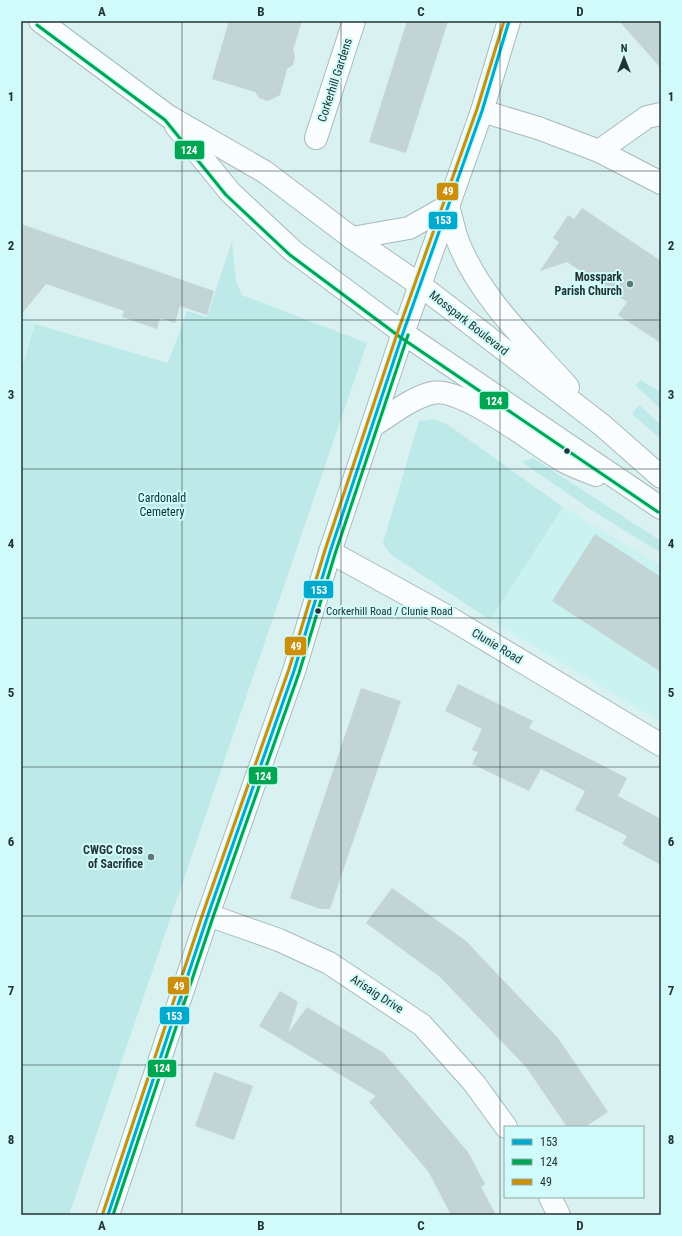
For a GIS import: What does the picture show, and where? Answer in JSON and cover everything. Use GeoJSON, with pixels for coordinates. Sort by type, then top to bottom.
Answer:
{"type":"FeatureCollection","features":[{"type":"Feature","properties":{"kind":"street","name":"Mosspark Boulevard"},"geometry":{"type":"LineString","coordinates":[[40,21],[168,116],[265,172],[352,238],[420,285],[602,425],[661,477]]}},
{"type":"Feature","properties":{"kind":"street","name":"Corkerhill Gardens"},"geometry":{"type":"LineString","coordinates":[[316,138],[354,21]]}},
{"type":"Feature","properties":{"kind":"street"},"geometry":{"type":"LineString","coordinates":[[108,1215],[208,915],[294,671],[330,552],[420,285],[482,111],[509,21]]}},
{"type":"Feature","properties":{"kind":"street"},"geometry":{"type":"LineString","coordinates":[[482,111],[538,128],[599,151],[661,183]]}},
{"type":"Feature","properties":{"kind":"street"},"geometry":{"type":"LineString","coordinates":[[599,151],[647,117],[661,114]]}},
{"type":"Feature","properties":{"kind":"street","name":"Mosspark Boulevard"},"geometry":{"type":"LineString","coordinates":[[168,116],[230,192],[293,251],[404,333],[661,508]]}},
{"type":"Feature","properties":{"kind":"street"},"geometry":{"type":"LineString","coordinates":[[352,238],[409,228],[448,206]]}},
{"type":"Feature","properties":{"kind":"street"},"geometry":{"type":"LineString","coordinates":[[448,206],[459,244],[480,284],[493,301],[602,425]]}},
{"type":"Feature","properties":{"kind":"street"},"geometry":{"type":"LineString","coordinates":[[374,425],[415,399],[431,393],[447,392],[475,404],[566,462],[642,496]]}},
{"type":"Feature","properties":{"kind":"street","name":"Clunie Road"},"geometry":{"type":"LineString","coordinates":[[330,552],[448,617],[661,744]]}},
{"type":"Feature","properties":{"kind":"street","name":"Arisaig Drive"},"geometry":{"type":"LineString","coordinates":[[208,915],[279,940],[329,963],[422,1024],[474,1083],[505,1126]]}},
{"type":"Feature","properties":{"kind":"street"},"geometry":{"type":"LineString","coordinates":[[550,1198],[559,1215]]}},
{"type":"Feature","properties":{"kind":"shaded area"},"geometry":{"type":"Polygon","coordinates":[[[21,308],[35,324],[21,372],[21,308]]]}},
{"type":"Feature","properties":{"kind":"shaded area"},"geometry":{"type":"Polygon","coordinates":[[[563,507],[661,566],[661,722],[490,620],[563,507]]]}},
{"type":"Feature","properties":{"kind":"green space","name":"Cardonald Cemetery"},"geometry":{"type":"Polygon","coordinates":[[[232,241],[236,281],[242,295],[367,343],[69,1215],[21,1215],[21,372],[35,324],[168,363],[187,311],[207,317],[232,241]]]}},
{"type":"Feature","properties":{"kind":"green space"},"geometry":{"type":"Polygon","coordinates":[[[641,380],[661,393],[661,409],[635,385],[641,380]]]}},
{"type":"Feature","properties":{"kind":"green space"},"geometry":{"type":"Polygon","coordinates":[[[639,405],[661,425],[661,439],[632,414],[639,405]]]}},
{"type":"Feature","properties":{"kind":"green space"},"geometry":{"type":"Polygon","coordinates":[[[433,419],[447,424],[563,507],[490,620],[390,554],[383,543],[419,421],[433,419]]]}},
{"type":"Feature","properties":{"kind":"green space"},"geometry":{"type":"Polygon","coordinates":[[[533,458],[661,541],[661,553],[590,509],[522,462],[533,458]]]}},
{"type":"Feature","properties":{"kind":"building"},"geometry":{"type":"Polygon","coordinates":[[[229,21],[302,21],[293,50],[295,57],[293,65],[287,69],[280,95],[268,101],[259,98],[255,92],[212,79],[229,21]]]}},
{"type":"Feature","properties":{"kind":"building"},"geometry":{"type":"Polygon","coordinates":[[[407,21],[448,21],[406,153],[369,142],[407,21]]]}},
{"type":"Feature","properties":{"kind":"building"},"geometry":{"type":"Polygon","coordinates":[[[619,21],[661,21],[661,68],[619,21]]]}},
{"type":"Feature","properties":{"kind":"building","name":"Mosspark Parish Church"},"geometry":{"type":"Polygon","coordinates":[[[582,208],[661,261],[661,343],[618,315],[627,302],[567,262],[540,271],[559,242],[553,238],[568,215],[574,219],[582,208]]]}},
{"type":"Feature","properties":{"kind":"building"},"geometry":{"type":"Polygon","coordinates":[[[21,224],[214,291],[207,315],[180,306],[175,323],[160,318],[157,329],[122,317],[124,311],[46,284],[21,315],[21,224]]]}},
{"type":"Feature","properties":{"kind":"building"},"geometry":{"type":"Polygon","coordinates":[[[595,534],[661,577],[661,672],[552,601],[595,534]]]}},
{"type":"Feature","properties":{"kind":"building"},"geometry":{"type":"Polygon","coordinates":[[[458,684],[533,721],[529,728],[627,778],[618,796],[661,819],[661,865],[622,844],[627,836],[575,810],[585,791],[541,769],[529,791],[472,764],[478,752],[472,750],[482,729],[445,711],[458,684]]]}},
{"type":"Feature","properties":{"kind":"building"},"geometry":{"type":"Polygon","coordinates":[[[361,688],[401,701],[330,909],[320,909],[290,898],[361,688]]]}},
{"type":"Feature","properties":{"kind":"building"},"geometry":{"type":"Polygon","coordinates":[[[392,888],[466,941],[558,1038],[608,1112],[587,1126],[566,1126],[526,1067],[440,977],[366,923],[392,888]]]}},
{"type":"Feature","properties":{"kind":"building"},"geometry":{"type":"Polygon","coordinates":[[[280,991],[298,1002],[288,1033],[307,1007],[384,1053],[468,1152],[485,1184],[481,1187],[496,1215],[451,1215],[428,1171],[369,1102],[376,1096],[259,1026],[280,991]]]}},
{"type":"Feature","properties":{"kind":"building"},"geometry":{"type":"Polygon","coordinates":[[[214,1072],[253,1086],[234,1140],[195,1126],[214,1072]]]}},
{"type":"Feature","properties":{"kind":"transit line","name":"49"},"geometry":{"type":"LineString","coordinates":[[103,1213],[203,913],[289,669],[325,550],[398,331],[477,109],[504,21]]}},
{"type":"Feature","properties":{"kind":"transit line","name":"153"},"geometry":{"type":"LineString","coordinates":[[108,1215],[208,915],[294,671],[330,552],[403,333],[482,111],[509,21]]}},
{"type":"Feature","properties":{"kind":"transit line","name":"124"},"geometry":{"type":"LineString","coordinates":[[37,25],[165,120],[226,195],[290,255],[400,337],[658,512]]}},
{"type":"Feature","properties":{"kind":"transit line","name":"124"},"geometry":{"type":"LineString","coordinates":[[113,1215],[213,917],[299,673],[335,554],[408,335]]}},
{"type":"Feature","properties":{"kind":"place","name":"Mosspark Parish Church"},"geometry":{"type":"Point","coordinates":[630,284]}},
{"type":"Feature","properties":{"kind":"place","name":"Corkerhill Road / Clunie Road"},"geometry":{"type":"Point","coordinates":[318,611]}},
{"type":"Feature","properties":{"kind":"place","name":"CWGC Cross of Sacrifice"},"geometry":{"type":"Point","coordinates":[151,857]}}]}
